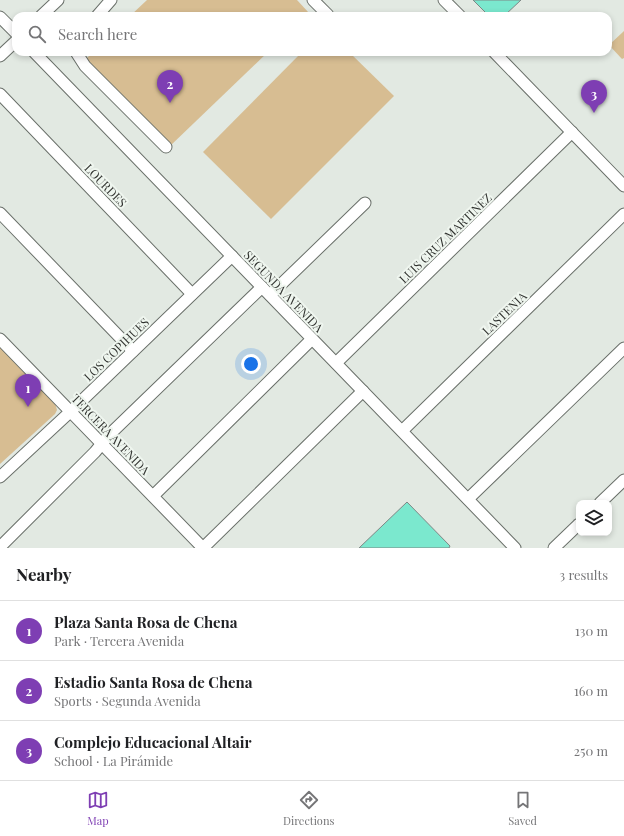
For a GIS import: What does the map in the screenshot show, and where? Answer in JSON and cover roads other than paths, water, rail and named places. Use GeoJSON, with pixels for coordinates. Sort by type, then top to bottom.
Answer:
{"type":"FeatureCollection","features":[{"type":"Feature","properties":{"kind":"street"},"geometry":{"type":"LineString","coordinates":[[45,12],[58,0]]}},
{"type":"Feature","properties":{"kind":"street"},"geometry":{"type":"LineString","coordinates":[[101,12],[112,0]]}},
{"type":"Feature","properties":{"kind":"street"},"geometry":{"type":"LineString","coordinates":[[313,0],[325,12]]}},
{"type":"Feature","properties":{"kind":"street"},"geometry":{"type":"LineString","coordinates":[[444,0],[456,12]]}},
{"type":"Feature","properties":{"kind":"street"},"geometry":{"type":"LineString","coordinates":[[0,16],[12,29]]}},
{"type":"Feature","properties":{"kind":"street"},"geometry":{"type":"LineString","coordinates":[[0,56],[12,45]]}},
{"type":"Feature","properties":{"kind":"street","name":"SEGUNDA AVENIDA"},"geometry":{"type":"LineString","coordinates":[[38,56],[515,548]]}},
{"type":"Feature","properties":{"kind":"street"},"geometry":{"type":"LineString","coordinates":[[79,56],[85,66],[166,147]]}},
{"type":"Feature","properties":{"kind":"street"},"geometry":{"type":"LineString","coordinates":[[498,56],[624,186]]}},
{"type":"Feature","properties":{"kind":"street","name":"LOURDES"},"geometry":{"type":"LineString","coordinates":[[0,94],[192,294]]}},
{"type":"Feature","properties":{"kind":"street","name":"LUIS CRUZ MARTINEZ"},"geometry":{"type":"LineString","coordinates":[[336,363],[572,132]]}},
{"type":"Feature","properties":{"kind":"street"},"geometry":{"type":"LineString","coordinates":[[0,547],[110,435],[266,291],[365,203]]}},
{"type":"Feature","properties":{"kind":"street"},"geometry":{"type":"LineString","coordinates":[[0,213],[133,351]]}},
{"type":"Feature","properties":{"kind":"street","name":"LASTENIA"},"geometry":{"type":"LineString","coordinates":[[402,431],[624,214]]}},
{"type":"Feature","properties":{"kind":"street","name":"LOS COPIHUES"},"geometry":{"type":"LineString","coordinates":[[0,477],[70,412],[232,256]]}},
{"type":"Feature","properties":{"kind":"street","name":"TERCERA AVENIDA"},"geometry":{"type":"LineString","coordinates":[[0,339],[203,548]]}},
{"type":"Feature","properties":{"kind":"street"},"geometry":{"type":"LineString","coordinates":[[153,496],[312,339]]}},
{"type":"Feature","properties":{"kind":"street"},"geometry":{"type":"LineString","coordinates":[[468,499],[624,348]]}},
{"type":"Feature","properties":{"kind":"street"},"geometry":{"type":"LineString","coordinates":[[203,548],[363,391]]}},
{"type":"Feature","properties":{"kind":"street"},"geometry":{"type":"LineString","coordinates":[[603,500],[624,480]]}},
{"type":"Feature","properties":{"kind":"street"},"geometry":{"type":"LineString","coordinates":[[554,548],[576,527]]}},
{"type":"Feature","properties":{"kind":"place","name":"Estadio Santa Rosa de Chena"},"geometry":{"type":"Point","coordinates":[170,103]}},
{"type":"Feature","properties":{"kind":"place","name":"Complejo Educacional Altair"},"geometry":{"type":"Point","coordinates":[594,113]}},
{"type":"Feature","properties":{"kind":"place","name":"Plaza Santa Rosa de Chena"},"geometry":{"type":"Point","coordinates":[28,407]}}]}
